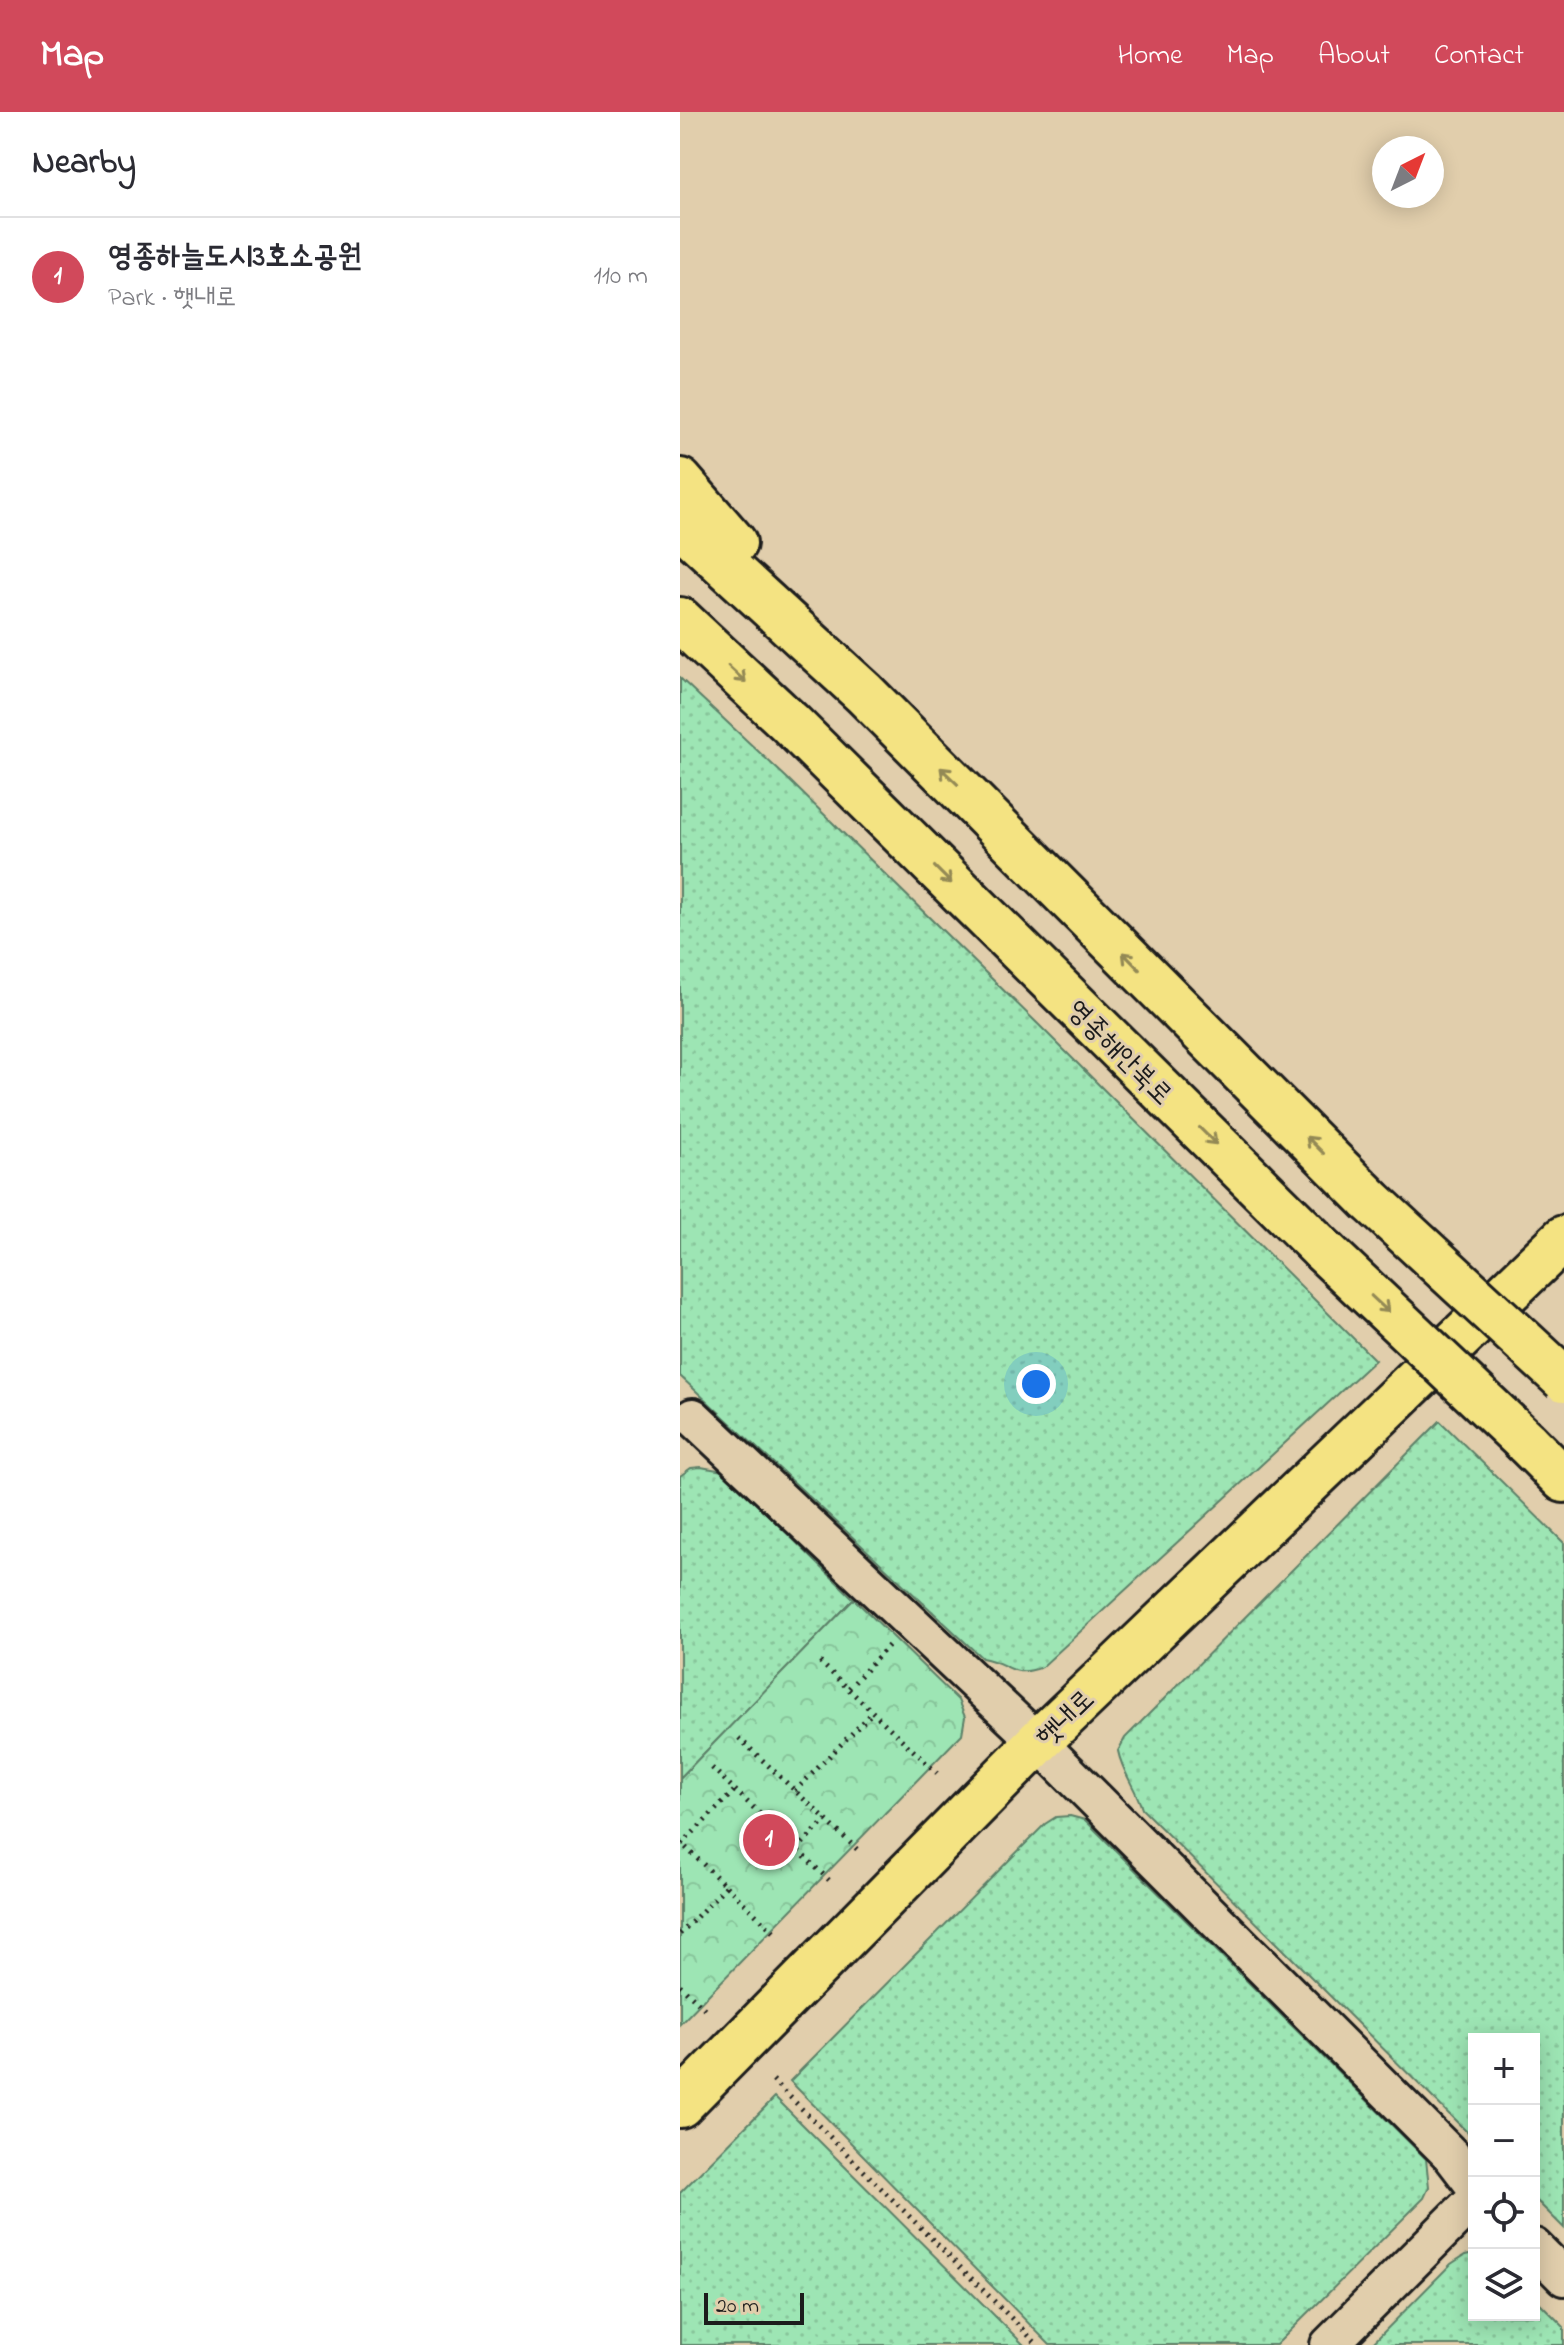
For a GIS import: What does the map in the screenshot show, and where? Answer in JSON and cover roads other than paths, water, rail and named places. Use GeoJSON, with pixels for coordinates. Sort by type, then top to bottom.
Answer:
{"type":"FeatureCollection","features":[{"type":"Feature","properties":{"kind":"main road"},"geometry":{"type":"LineString","coordinates":[[680,481],[864,693]]}},
{"type":"Feature","properties":{"kind":"main road"},"geometry":{"type":"LineString","coordinates":[[680,524],[864,693],[1370,1200],[1564,1379]]}},
{"type":"Feature","properties":{"kind":"main road","name":"영종해안북로"},"geometry":{"type":"LineString","coordinates":[[680,620],[789,722],[1323,1250],[1564,1480]]}},
{"type":"Feature","properties":{"kind":"main road","name":"햇내로"},"geometry":{"type":"LineString","coordinates":[[680,2105],[1038,1742],[1564,1238]]}},
{"type":"Feature","properties":{"kind":"street"},"geometry":{"type":"LineString","coordinates":[[684,1418],[1038,1742],[1451,2155],[1468,2177]]}},
{"type":"Feature","properties":{"kind":"street"},"geometry":{"type":"LineString","coordinates":[[1329,2345],[1468,2206]]}},
{"type":"Feature","properties":{"kind":"street"},"geometry":{"type":"LineString","coordinates":[[1536,2249],[1564,2277]]}},
{"type":"Feature","properties":{"kind":"place","name":"영종하늘도시3호소공원"},"geometry":{"type":"Point","coordinates":[769,1840]}}]}
